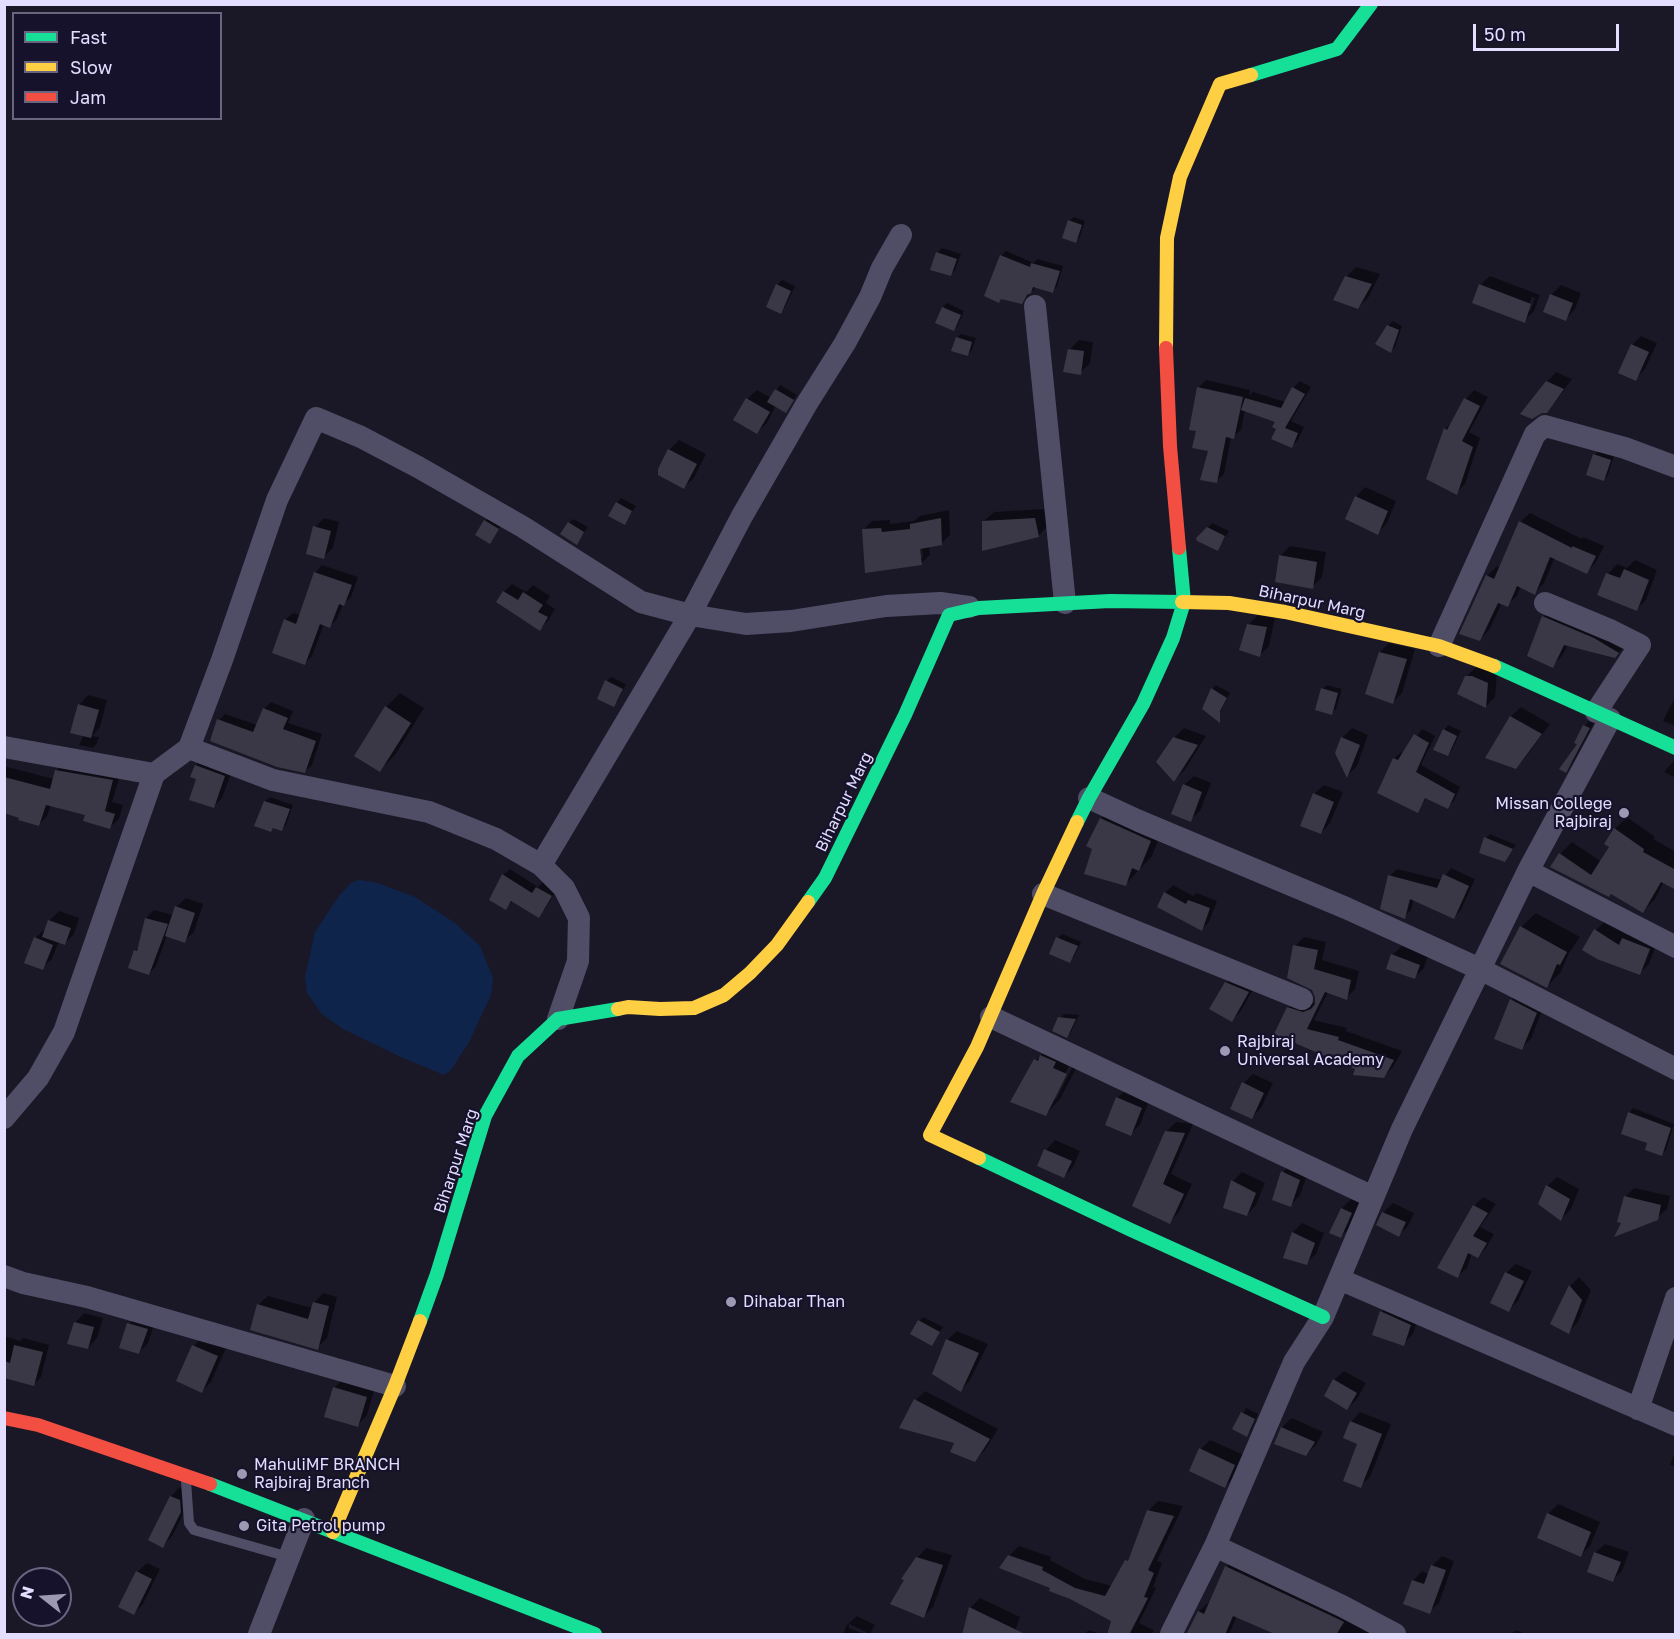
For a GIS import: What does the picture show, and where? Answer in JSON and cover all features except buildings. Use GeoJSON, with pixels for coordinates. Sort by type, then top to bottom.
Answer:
{"type":"FeatureCollection","features":[{"type":"Feature","properties":{"kind":"street"},"geometry":{"type":"LineString","coordinates":[[1323,1317],[930,1135],[991,1017],[1042,894],[1089,798],[1143,704],[1173,638],[1184,602],[1170,446],[1165,317],[1167,238],[1180,177],[1220,84],[1337,49],[1371,4]]}},
{"type":"Feature","properties":{"kind":"street"},"geometry":{"type":"LineString","coordinates":[[541,865],[690,615],[742,516],[845,343],[901,235]]}},
{"type":"Feature","properties":{"kind":"street"},"geometry":{"type":"LineString","coordinates":[[1035,306],[1065,603]]}},
{"type":"Feature","properties":{"kind":"street"},"geometry":{"type":"LineString","coordinates":[[4,1118],[38,1078],[64,1032],[154,774],[189,748],[277,500],[316,418],[361,437],[418,467],[523,527],[641,602],[690,615],[746,624],[791,621],[886,606],[940,603],[979,608]]}},
{"type":"Feature","properties":{"kind":"street"},"geometry":{"type":"LineString","coordinates":[[1439,646],[1535,434],[1545,426],[1625,448],[1676,467]]}},
{"type":"Feature","properties":{"kind":"street","name":"Biharpur Marg"},"geometry":{"type":"LineString","coordinates":[[333,1532],[396,1386],[436,1274],[485,1116],[518,1056],[558,1019],[628,1007],[660,1010],[694,1008],[723,996],[750,973],[777,945],[825,878],[905,715],[950,615],[979,608],[1110,601],[1229,603],[1285,612],[1439,646],[1480,660],[1676,748]]}},
{"type":"Feature","properties":{"kind":"street"},"geometry":{"type":"LineString","coordinates":[[1171,1635],[1215,1546],[1294,1362],[1323,1317],[1402,1130],[1603,715],[1640,645],[1545,603]]}},
{"type":"Feature","properties":{"kind":"street"},"geometry":{"type":"LineString","coordinates":[[4,747],[154,774]]}},
{"type":"Feature","properties":{"kind":"street"},"geometry":{"type":"LineString","coordinates":[[189,748],[273,780],[429,812],[496,838],[541,865],[564,888],[579,918],[578,961],[558,1019]]}},
{"type":"Feature","properties":{"kind":"street"},"geometry":{"type":"LineString","coordinates":[[1089,798],[1346,908],[1480,969],[1676,1069]]}},
{"type":"Feature","properties":{"kind":"street"},"geometry":{"type":"LineString","coordinates":[[1528,871],[1676,947]]}},
{"type":"Feature","properties":{"kind":"street"},"geometry":{"type":"LineString","coordinates":[[1042,894],[1302,999]]}},
{"type":"Feature","properties":{"kind":"street"},"geometry":{"type":"LineString","coordinates":[[991,1017],[1373,1197]]}},
{"type":"Feature","properties":{"kind":"street"},"geometry":{"type":"LineString","coordinates":[[4,1276],[23,1283],[87,1297],[396,1386]]}},
{"type":"Feature","properties":{"kind":"street"},"geometry":{"type":"LineString","coordinates":[[1339,1279],[1676,1425]]}},
{"type":"Feature","properties":{"kind":"street"},"geometry":{"type":"LineString","coordinates":[[1638,1409],[1676,1298]]}},
{"type":"Feature","properties":{"kind":"street"},"geometry":{"type":"LineString","coordinates":[[4,1418],[38,1425],[186,1475],[304,1520],[570,1630],[594,1635]]}},
{"type":"Feature","properties":{"kind":"street"},"geometry":{"type":"LineString","coordinates":[[259,1635],[304,1520]]}},
{"type":"Feature","properties":{"kind":"street"},"geometry":{"type":"LineString","coordinates":[[1215,1546],[1342,1606],[1395,1635]]}},
{"type":"Feature","properties":{"kind":"lane"},"geometry":{"type":"LineString","coordinates":[[186,1475],[189,1523],[194,1530],[289,1557]]}},
{"type":"Feature","properties":{"kind":"water"},"geometry":{"type":"Polygon","coordinates":[[[358,880],[375,882],[415,897],[455,923],[480,946],[493,978],[491,995],[469,1042],[451,1070],[444,1075],[343,1029],[322,1014],[307,993],[305,977],[315,932],[339,896],[351,883],[358,880]]]}},
{"type":"Feature","properties":{"kind":"traffic: fast"},"geometry":{"type":"LineString","coordinates":[[1251,75],[1337,49],[1371,4]]}},
{"type":"Feature","properties":{"kind":"traffic: fast"},"geometry":{"type":"LineString","coordinates":[[1077,822],[1143,704],[1173,638],[1184,602],[1179,548]]}},
{"type":"Feature","properties":{"kind":"traffic: fast"},"geometry":{"type":"LineString","coordinates":[[808,902],[825,878],[905,715],[949,615],[979,608],[1110,601],[1182,602]]}},
{"type":"Feature","properties":{"kind":"traffic: fast"},"geometry":{"type":"LineString","coordinates":[[1494,666],[1676,748]]}},
{"type":"Feature","properties":{"kind":"traffic: fast"},"geometry":{"type":"LineString","coordinates":[[420,1321],[437,1274],[485,1116],[518,1056],[558,1019],[618,1009]]}},
{"type":"Feature","properties":{"kind":"traffic: fast"},"geometry":{"type":"LineString","coordinates":[[979,1158],[1323,1317]]}},
{"type":"Feature","properties":{"kind":"traffic: fast"},"geometry":{"type":"LineString","coordinates":[[210,1484],[595,1634]]}},
{"type":"Feature","properties":{"kind":"traffic: slow"},"geometry":{"type":"LineString","coordinates":[[1166,348],[1167,238],[1180,177],[1220,84],[1251,75]]}},
{"type":"Feature","properties":{"kind":"traffic: slow"},"geometry":{"type":"LineString","coordinates":[[1182,602],[1229,603],[1285,612],[1439,646],[1494,666]]}},
{"type":"Feature","properties":{"kind":"traffic: slow"},"geometry":{"type":"LineString","coordinates":[[979,1158],[930,1135],[977,1047],[1043,894],[1077,822]]}},
{"type":"Feature","properties":{"kind":"traffic: slow"},"geometry":{"type":"LineString","coordinates":[[618,1009],[628,1007],[694,1008],[724,995],[750,973],[777,945],[808,902]]}},
{"type":"Feature","properties":{"kind":"traffic: slow"},"geometry":{"type":"LineString","coordinates":[[333,1532],[420,1321]]}},
{"type":"Feature","properties":{"kind":"traffic: jam"},"geometry":{"type":"LineString","coordinates":[[1166,348],[1170,446],[1179,548]]}},
{"type":"Feature","properties":{"kind":"traffic: jam"},"geometry":{"type":"LineString","coordinates":[[4,1418],[38,1425],[210,1484]]}},
{"type":"Feature","properties":{"kind":"place","name":"Missan College Rajbiraj"},"geometry":{"type":"Point","coordinates":[1624,813]}},
{"type":"Feature","properties":{"kind":"place","name":"Rajbiraj Universal Academy"},"geometry":{"type":"Point","coordinates":[1225,1051]}},
{"type":"Feature","properties":{"kind":"place","name":"Dihabar Than"},"geometry":{"type":"Point","coordinates":[731,1302]}},
{"type":"Feature","properties":{"kind":"place","name":"MahuliMF BRANCH Rajbiraj Branch"},"geometry":{"type":"Point","coordinates":[242,1474]}},
{"type":"Feature","properties":{"kind":"place","name":"Gita Petrol pump"},"geometry":{"type":"Point","coordinates":[244,1526]}}]}
